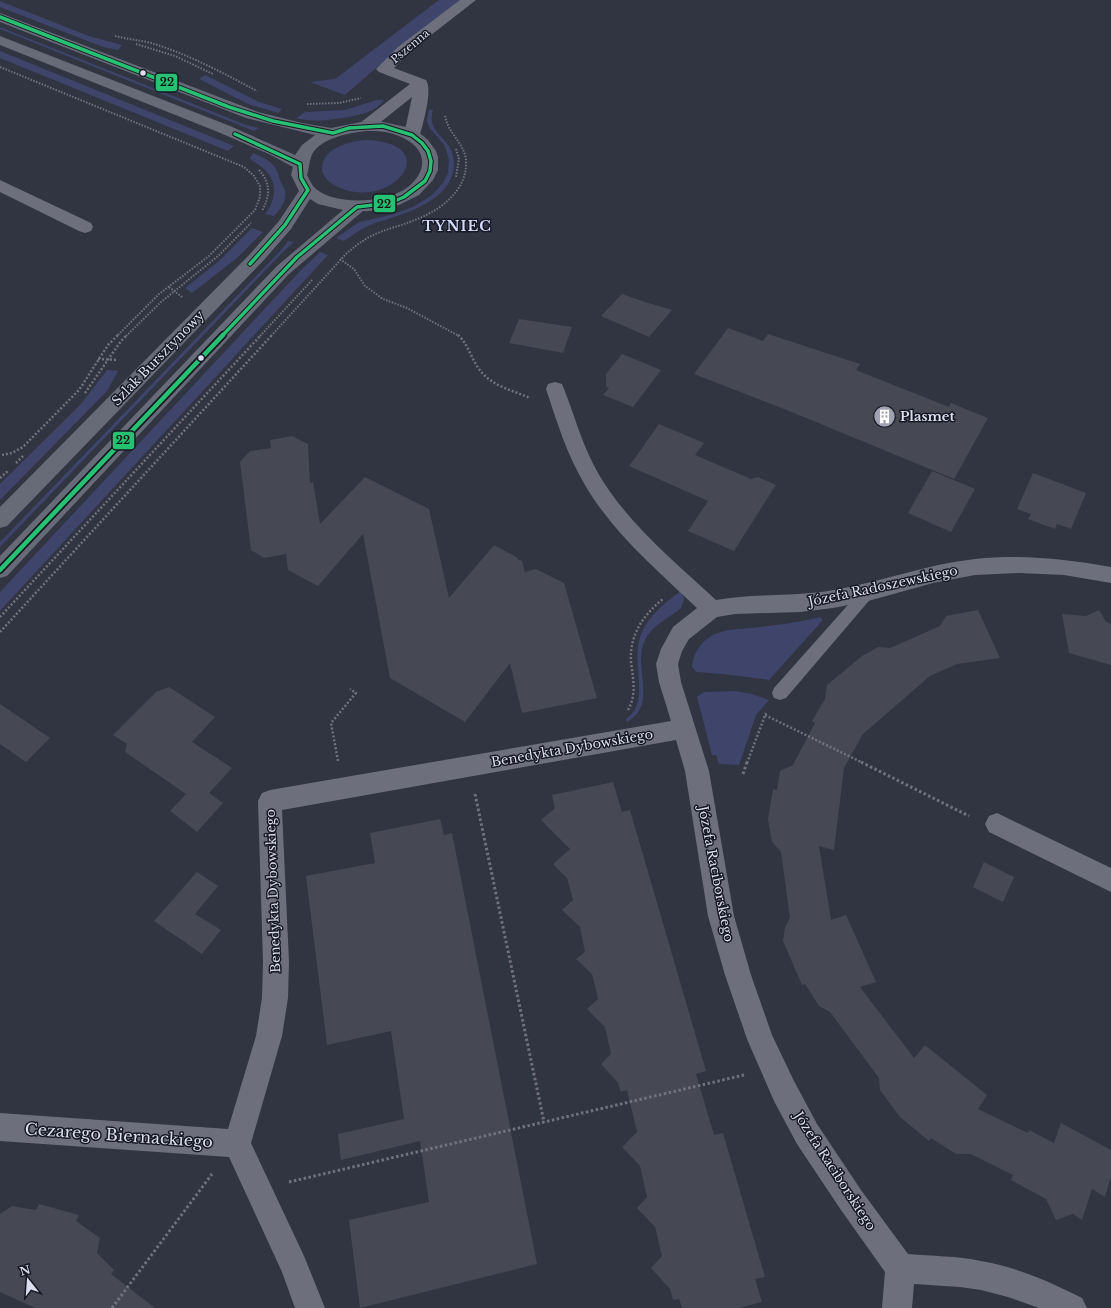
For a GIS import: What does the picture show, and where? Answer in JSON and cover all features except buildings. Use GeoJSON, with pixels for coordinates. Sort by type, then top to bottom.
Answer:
{"type":"FeatureCollection","features":[{"type":"Feature","properties":{"kind":"main road"},"geometry":{"type":"LineString","coordinates":[[0,17],[252,115],[302,128],[333,133]]}},
{"type":"Feature","properties":{"kind":"main road"},"geometry":{"type":"LineString","coordinates":[[0,40],[224,129],[277,152],[300,164]]}},
{"type":"Feature","properties":{"kind":"main road"},"geometry":{"type":"LineString","coordinates":[[366,126],[383,126],[398,130],[412,135],[422,142],[430,156],[431,161],[430,171],[425,181],[416,190],[397,200],[374,206],[342,206],[316,197],[302,182],[299,173],[300,164],[304,155],[311,146],[333,133],[349,128],[366,126]]}},
{"type":"Feature","properties":{"kind":"main road","name":"Szlak Bursztynowy"},"geometry":{"type":"LineString","coordinates":[[0,520],[257,256],[285,225],[308,190]]}},
{"type":"Feature","properties":{"kind":"main road"},"geometry":{"type":"LineString","coordinates":[[0,570],[283,270],[357,207]]}},
{"type":"Feature","properties":{"kind":"street","name":"Pszenna"},"geometry":{"type":"LineString","coordinates":[[421,83],[384,69],[403,50],[470,0]]}},
{"type":"Feature","properties":{"kind":"street"},"geometry":{"type":"LineString","coordinates":[[366,126],[421,83]]}},
{"type":"Feature","properties":{"kind":"street"},"geometry":{"type":"LineString","coordinates":[[412,135],[420,99],[421,83]]}},
{"type":"Feature","properties":{"kind":"street"},"geometry":{"type":"LineString","coordinates":[[0,185],[85,227]]}},
{"type":"Feature","properties":{"kind":"street"},"geometry":{"type":"LineString","coordinates":[[555,389],[562,410],[592,480],[612,508],[633,532],[712,609]]}},
{"type":"Feature","properties":{"kind":"street","name":"Józefa Radoszewskiego"},"geometry":{"type":"LineString","coordinates":[[712,609],[735,605],[806,602],[833,599],[868,592],[933,575],[974,568],[1019,565],[1064,567],[1111,575]]}},
{"type":"Feature","properties":{"kind":"street","name":"Józefa Raciborskiego"},"geometry":{"type":"LineString","coordinates":[[712,609],[681,633],[672,649],[667,664],[670,682],[697,771],[721,916],[738,975],[760,1039],[773,1068],[807,1134],[851,1200],[900,1268]]}},
{"type":"Feature","properties":{"kind":"street","name":"Benedykta Dybowskiego"},"geometry":{"type":"LineString","coordinates":[[237,1144],[269,1036],[275,998],[276,962],[270,801],[684,729]]}},
{"type":"Feature","properties":{"kind":"street"},"geometry":{"type":"LineString","coordinates":[[997,824],[1111,880]]}},
{"type":"Feature","properties":{"kind":"street","name":"Cezarego Biernackiego"},"geometry":{"type":"LineString","coordinates":[[0,1127],[237,1144]]}},
{"type":"Feature","properties":{"kind":"street"},"geometry":{"type":"LineString","coordinates":[[237,1144],[294,1266],[310,1308]]}},
{"type":"Feature","properties":{"kind":"street"},"geometry":{"type":"LineString","coordinates":[[897,1308],[900,1268],[968,1273],[1011,1283],[1053,1298],[1072,1308]]}},
{"type":"Feature","properties":{"kind":"lane"},"geometry":{"type":"LineString","coordinates":[[780,693],[868,592]]}},
{"type":"Feature","properties":{"kind":"path"},"geometry":{"type":"LineString","coordinates":[[111,35],[163,47],[211,66],[258,91]]}},
{"type":"Feature","properties":{"kind":"path"},"geometry":{"type":"LineString","coordinates":[[0,68],[244,167],[257,177],[261,191],[255,210],[209,256],[159,294],[108,345],[79,390],[70,401],[22,447],[12,452],[2,454]]}},
{"type":"Feature","properties":{"kind":"path"},"geometry":{"type":"LineString","coordinates":[[305,104],[339,103],[365,96]]}},
{"type":"Feature","properties":{"kind":"path"},"geometry":{"type":"LineString","coordinates":[[0,632],[340,259],[374,234],[413,221],[436,209],[456,192],[461,182],[466,161],[465,153],[460,142],[445,122],[446,109]]}},
{"type":"Feature","properties":{"kind":"path"},"geometry":{"type":"LineString","coordinates":[[257,168],[265,177],[269,192],[266,205],[258,216]]}},
{"type":"Feature","properties":{"kind":"path"},"geometry":{"type":"LineString","coordinates":[[82,397],[121,341],[160,302],[218,256],[255,219]]}},
{"type":"Feature","properties":{"kind":"path"},"geometry":{"type":"LineString","coordinates":[[340,259],[354,269],[366,286],[383,299],[407,308],[462,337],[477,367],[488,380],[531,399],[562,410]]}},
{"type":"Feature","properties":{"kind":"path"},"geometry":{"type":"LineString","coordinates":[[169,287],[182,297],[177,302]]}},
{"type":"Feature","properties":{"kind":"path"},"geometry":{"type":"LineString","coordinates":[[98,359],[117,361],[123,356]]}},
{"type":"Feature","properties":{"kind":"path"},"geometry":{"type":"LineString","coordinates":[[13,466],[26,453]]}},
{"type":"Feature","properties":{"kind":"path"},"geometry":{"type":"LineString","coordinates":[[0,478],[9,470]]}},
{"type":"Feature","properties":{"kind":"path"},"geometry":{"type":"LineString","coordinates":[[344,789],[331,723],[356,694],[350,689]]}},
{"type":"Feature","properties":{"kind":"path"},"geometry":{"type":"LineString","coordinates":[[743,774],[765,714],[780,693]]}},
{"type":"Feature","properties":{"kind":"path"},"geometry":{"type":"LineString","coordinates":[[765,714],[978,820],[997,824]]}},
{"type":"Feature","properties":{"kind":"path"},"geometry":{"type":"LineString","coordinates":[[469,766],[544,1122]]}},
{"type":"Feature","properties":{"kind":"path"},"geometry":{"type":"LineString","coordinates":[[259,1189],[773,1068]]}},
{"type":"Feature","properties":{"kind":"path"},"geometry":{"type":"LineString","coordinates":[[112,1308],[207,1181],[237,1144]]}},
{"type":"Feature","properties":{"kind":"shaded area"},"geometry":{"type":"Polygon","coordinates":[[[439,0],[463,0],[398,49],[345,95],[310,82],[335,79],[439,0]]]}},
{"type":"Feature","properties":{"kind":"shaded area"},"geometry":{"type":"Polygon","coordinates":[[[0,1],[89,36],[122,45],[118,50],[103,47],[0,7],[0,1]]]}},
{"type":"Feature","properties":{"kind":"shaded area"},"geometry":{"type":"Polygon","coordinates":[[[0,27],[246,125],[259,128],[254,131],[0,29],[0,27]]]}},
{"type":"Feature","properties":{"kind":"shaded area"},"geometry":{"type":"Polygon","coordinates":[[[0,51],[234,146],[228,151],[0,58],[0,51]]]}},
{"type":"Feature","properties":{"kind":"shaded area"},"geometry":{"type":"Polygon","coordinates":[[[205,75],[259,102],[282,109],[278,113],[248,104],[199,79],[205,75]]]}},
{"type":"Feature","properties":{"kind":"shaded area"},"geometry":{"type":"Polygon","coordinates":[[[377,100],[384,100],[373,110],[358,115],[322,120],[296,118],[305,112],[345,110],[377,100]]]}},
{"type":"Feature","properties":{"kind":"shaded area"},"geometry":{"type":"Polygon","coordinates":[[[429,109],[433,110],[432,122],[434,127],[448,145],[453,157],[454,164],[451,177],[445,188],[424,205],[411,211],[369,226],[344,241],[336,238],[359,222],[394,214],[413,207],[432,195],[443,183],[448,173],[449,160],[445,146],[429,127],[427,121],[429,109]]]}},
{"type":"Feature","properties":{"kind":"shaded area"},"geometry":{"type":"Polygon","coordinates":[[[366,140],[390,144],[403,152],[407,163],[403,174],[392,184],[377,191],[358,192],[338,187],[324,176],[322,170],[323,162],[331,151],[345,144],[366,140]]]}},
{"type":"Feature","properties":{"kind":"shaded area"},"geometry":{"type":"Polygon","coordinates":[[[253,153],[274,165],[285,190],[284,202],[274,216],[265,214],[269,209],[273,197],[274,186],[272,180],[263,168],[250,158],[253,153]]]}},
{"type":"Feature","properties":{"kind":"shaded area"},"geometry":{"type":"Polygon","coordinates":[[[252,228],[263,232],[237,258],[192,293],[185,288],[219,261],[252,228]]]}},
{"type":"Feature","properties":{"kind":"shaded area"},"geometry":{"type":"Polygon","coordinates":[[[288,241],[294,242],[0,547],[0,542],[283,248],[288,241]]]}},
{"type":"Feature","properties":{"kind":"shaded area"},"geometry":{"type":"Polygon","coordinates":[[[320,252],[328,255],[0,611],[0,592],[301,270],[320,252]]]}},
{"type":"Feature","properties":{"kind":"shaded area"},"geometry":{"type":"Polygon","coordinates":[[[107,370],[118,371],[107,391],[0,500],[0,484],[81,404],[107,370]]]}},
{"type":"Feature","properties":{"kind":"shaded area"},"geometry":{"type":"Polygon","coordinates":[[[681,591],[684,599],[681,608],[656,626],[648,634],[645,640],[641,661],[643,695],[641,706],[636,715],[627,722],[626,719],[633,712],[639,693],[638,647],[640,637],[647,623],[657,611],[668,600],[681,591]]]}},
{"type":"Feature","properties":{"kind":"shaded area"},"geometry":{"type":"Polygon","coordinates":[[[820,617],[823,620],[769,680],[697,672],[692,667],[697,650],[705,641],[715,634],[728,630],[786,624],[820,617]]]}},
{"type":"Feature","properties":{"kind":"shaded area"},"geometry":{"type":"Polygon","coordinates":[[[736,691],[752,694],[769,700],[756,715],[739,765],[719,764],[716,755],[712,755],[697,697],[704,692],[736,691]]]}},
{"type":"Feature","properties":{"kind":"transit line","name":"22"},"geometry":{"type":"LineString","coordinates":[[0,17],[229,107],[273,121],[333,133],[349,128],[366,126],[383,126],[398,130],[412,135],[422,143],[428,151],[431,161],[430,171],[425,181],[416,189],[404,197],[390,203],[357,207],[297,257],[0,570]]}},
{"type":"Feature","properties":{"kind":"transit line","name":"22"},"geometry":{"type":"LineString","coordinates":[[235,134],[300,164],[301,178],[308,190],[285,225],[250,264]]}},
{"type":"Feature","properties":{"kind":"place","name":"Plasmet"},"geometry":{"type":"Point","coordinates":[885,416]}},
{"type":"Feature","properties":{"kind":"district","name":"TYNIEC"},"geometry":{"type":"Point","coordinates":[457,226]}}]}
